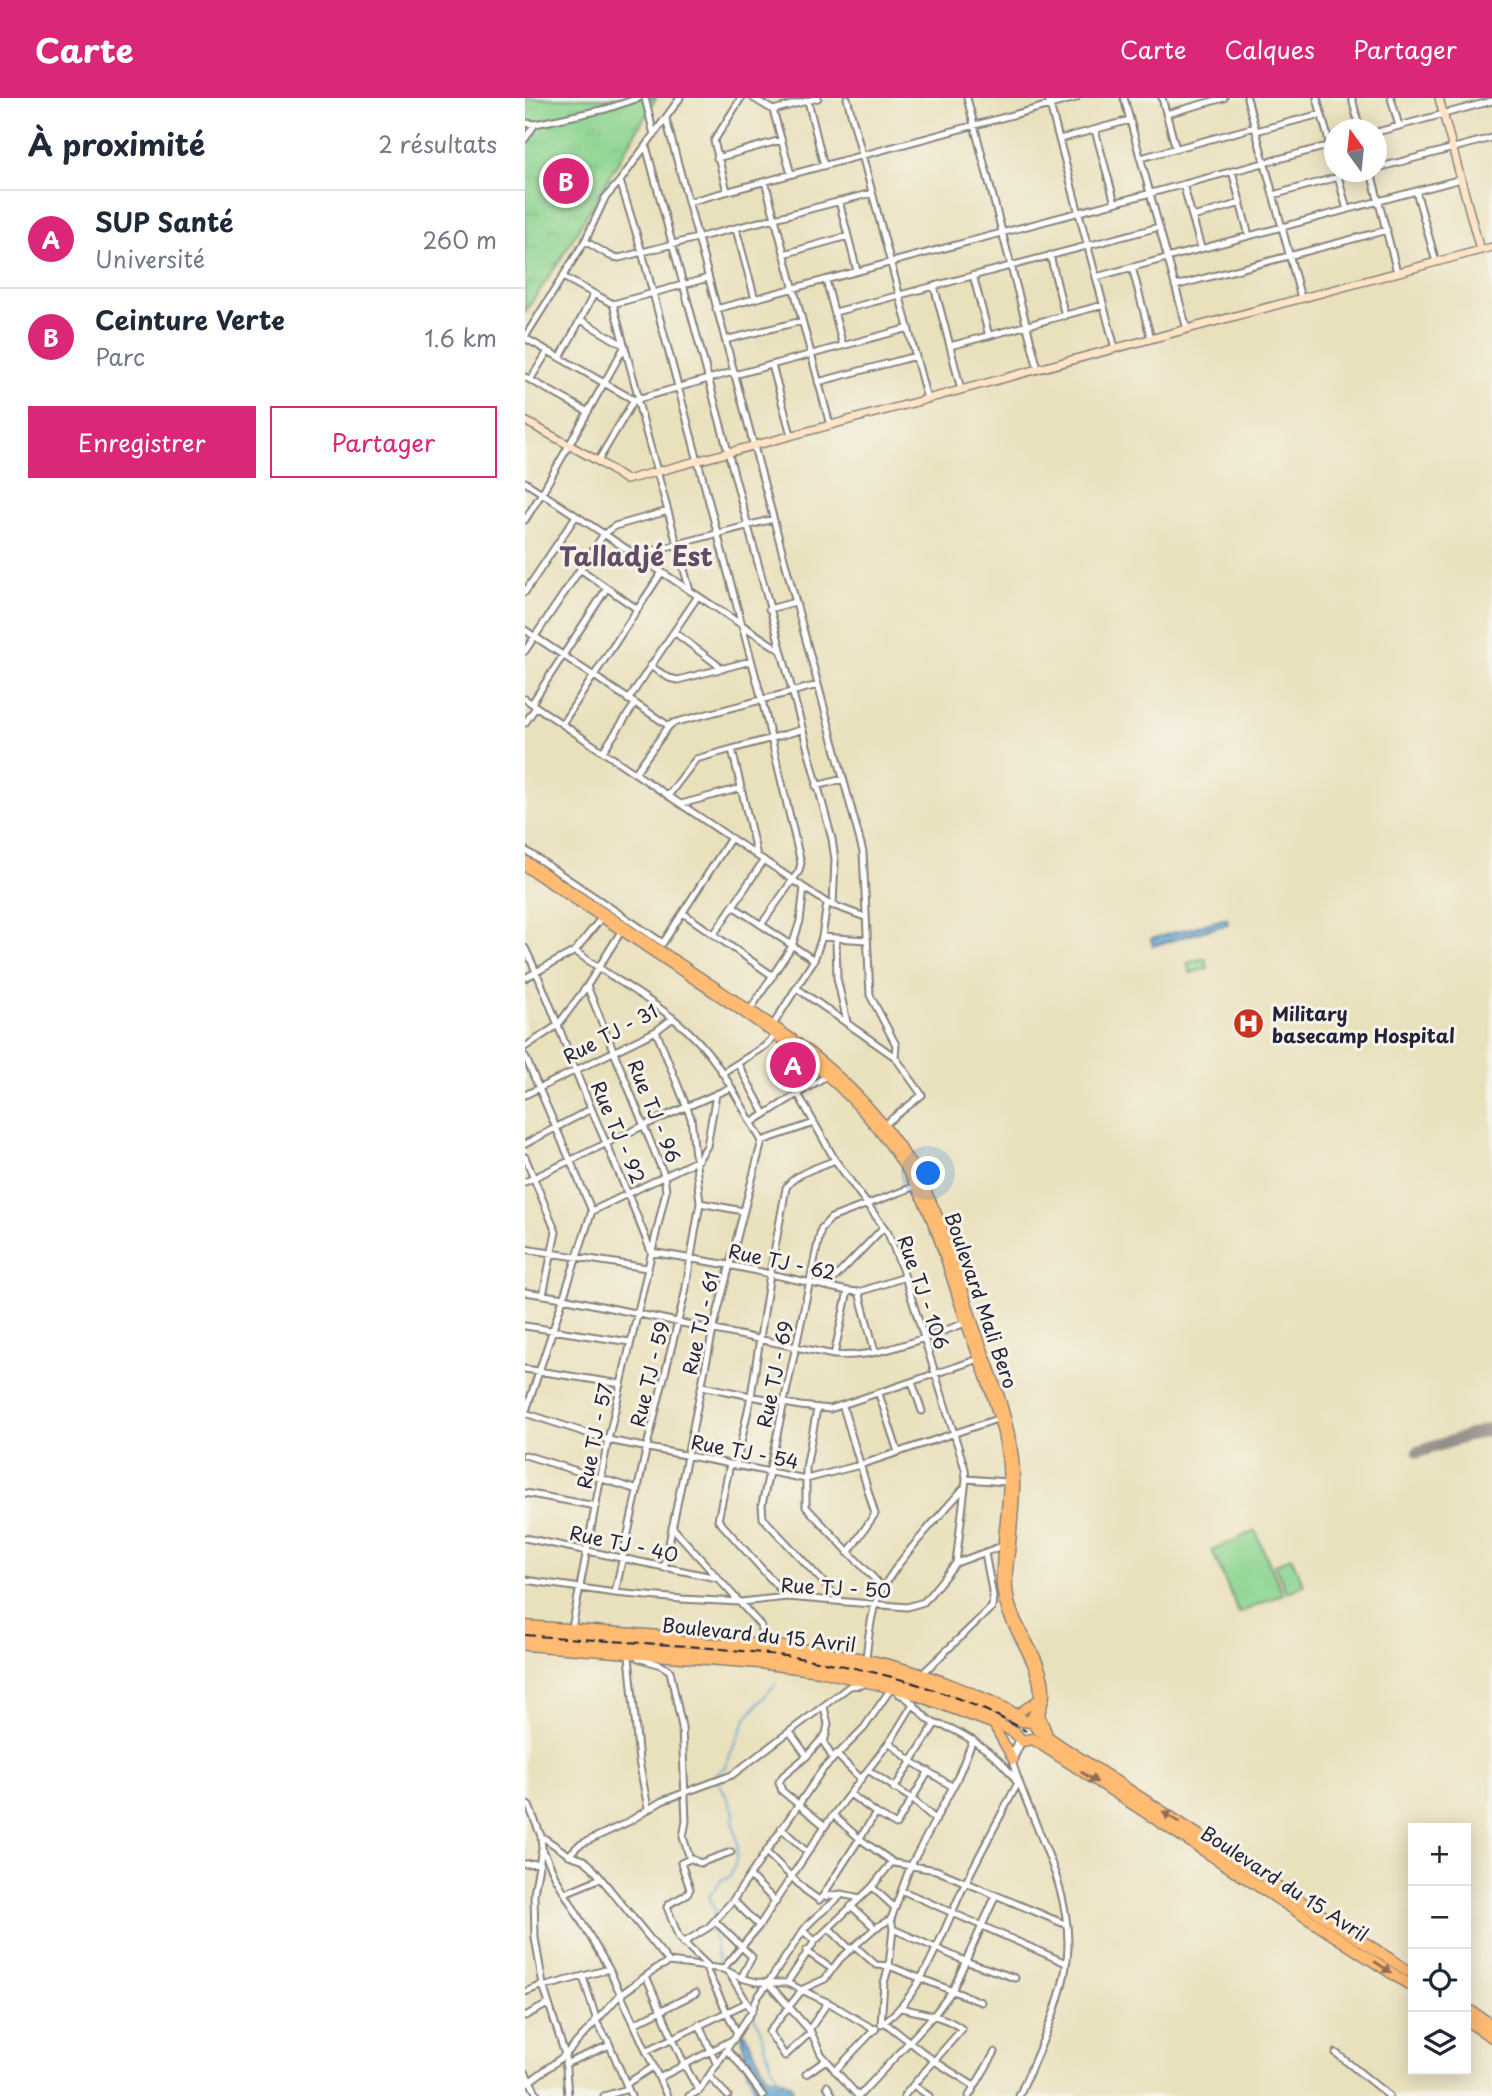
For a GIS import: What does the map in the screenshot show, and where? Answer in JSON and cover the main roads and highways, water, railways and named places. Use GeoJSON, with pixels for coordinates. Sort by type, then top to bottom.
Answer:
{"type":"FeatureCollection","features":[{"type":"Feature","properties":{"kind":"highway","name":"Boulevard du 15 Avril"},"geometry":{"type":"LineString","coordinates":[[525,1627],[827,1656],[916,1678],[951,1690],[1050,1738],[1408,1971]]}},
{"type":"Feature","properties":{"kind":"highway","name":"Boulevard du 15 Avril"},"geometry":{"type":"LineString","coordinates":[[525,1640],[785,1660],[832,1667],[918,1689],[989,1717],[1023,1727],[1408,1984]]}},
{"type":"Feature","properties":{"kind":"highway"},"geometry":{"type":"LineString","coordinates":[[1039,1715],[1050,1738]]}},
{"type":"Feature","properties":{"kind":"highway"},"geometry":{"type":"LineString","coordinates":[[1471,2011],[1492,2025]]}},
{"type":"Feature","properties":{"kind":"highway"},"geometry":{"type":"LineString","coordinates":[[1471,2024],[1492,2037]]}},
{"type":"Feature","properties":{"kind":"main road","name":"Boulevard Mali Bero"},"geometry":{"type":"LineString","coordinates":[[525,860],[619,917],[623,928],[834,1071],[916,1174],[935,1209],[1011,1444],[1015,1489],[1001,1584],[1005,1608],[1029,1660],[1038,1698],[1023,1727]]}},
{"type":"Feature","properties":{"kind":"main road","name":"Boulevard Mali Bero"},"geometry":{"type":"LineString","coordinates":[[525,867],[750,1010],[776,1030],[828,1075],[881,1127],[916,1186],[970,1322],[1005,1446],[1009,1597],[1018,1625],[1043,1679],[1045,1698],[1039,1715],[1023,1727]]}},
{"type":"Feature","properties":{"kind":"main road","name":"Boulevard du 15 Avril"},"geometry":{"type":"LineString","coordinates":[[525,1627],[572,1628],[761,1643],[866,1658],[923,1673],[986,1698],[1023,1727]]}},
{"type":"Feature","properties":{"kind":"main road","name":"Boulevard du 15 Avril"},"geometry":{"type":"LineString","coordinates":[[525,1646],[758,1664],[840,1675],[907,1692],[993,1726],[1023,1727]]}},
{"type":"Feature","properties":{"kind":"main road"},"geometry":{"type":"LineString","coordinates":[[1023,1727],[1032,1705],[1038,1698]]}},
{"type":"Feature","properties":{"kind":"main road"},"geometry":{"type":"LineString","coordinates":[[993,1726],[1013,1760]]}},
{"type":"Feature","properties":{"kind":"water"},"geometry":{"type":"Polygon","coordinates":[[[1227,918],[1228,924],[1153,946],[1151,939],[1227,918]]]}},
{"type":"Feature","properties":{"kind":"water"},"geometry":{"type":"Polygon","coordinates":[[[738,2020],[767,2076],[781,2079],[791,2085],[795,2096],[758,2096],[747,2070],[738,2020]]]}},
{"type":"Feature","properties":{"kind":"waterway"},"geometry":{"type":"LineString","coordinates":[[712,1921],[715,1911],[709,1897],[721,1880],[730,1877],[738,1844],[733,1821],[734,1812],[715,1774],[725,1767],[747,1717],[776,1683]]}},
{"type":"Feature","properties":{"kind":"waterway"},"geometry":{"type":"LineString","coordinates":[[710,1930],[715,1939],[721,1967]]}},
{"type":"Feature","properties":{"kind":"waterway"},"geometry":{"type":"LineString","coordinates":[[724,1971],[731,1981]]}},
{"type":"Feature","properties":{"kind":"waterway"},"geometry":{"type":"LineString","coordinates":[[753,2015],[779,2080]]}},
{"type":"Feature","properties":{"kind":"railway"},"geometry":{"type":"LineString","coordinates":[[525,1635],[718,1649],[845,1666],[907,1681],[968,1702],[1026,1731]]}},
{"type":"Feature","properties":{"kind":"place","name":"Ceinture Verte"},"geometry":{"type":"Point","coordinates":[566,181]}},
{"type":"Feature","properties":{"kind":"place","name":"Military basecamp Hospital"},"geometry":{"type":"Point","coordinates":[1249,1024]}},
{"type":"Feature","properties":{"kind":"place","name":"SUP Santé"},"geometry":{"type":"Point","coordinates":[793,1065]}},
{"type":"Feature","properties":{"kind":"district","name":"Talladjé Est"},"geometry":{"type":"Point","coordinates":[636,555]}}]}
